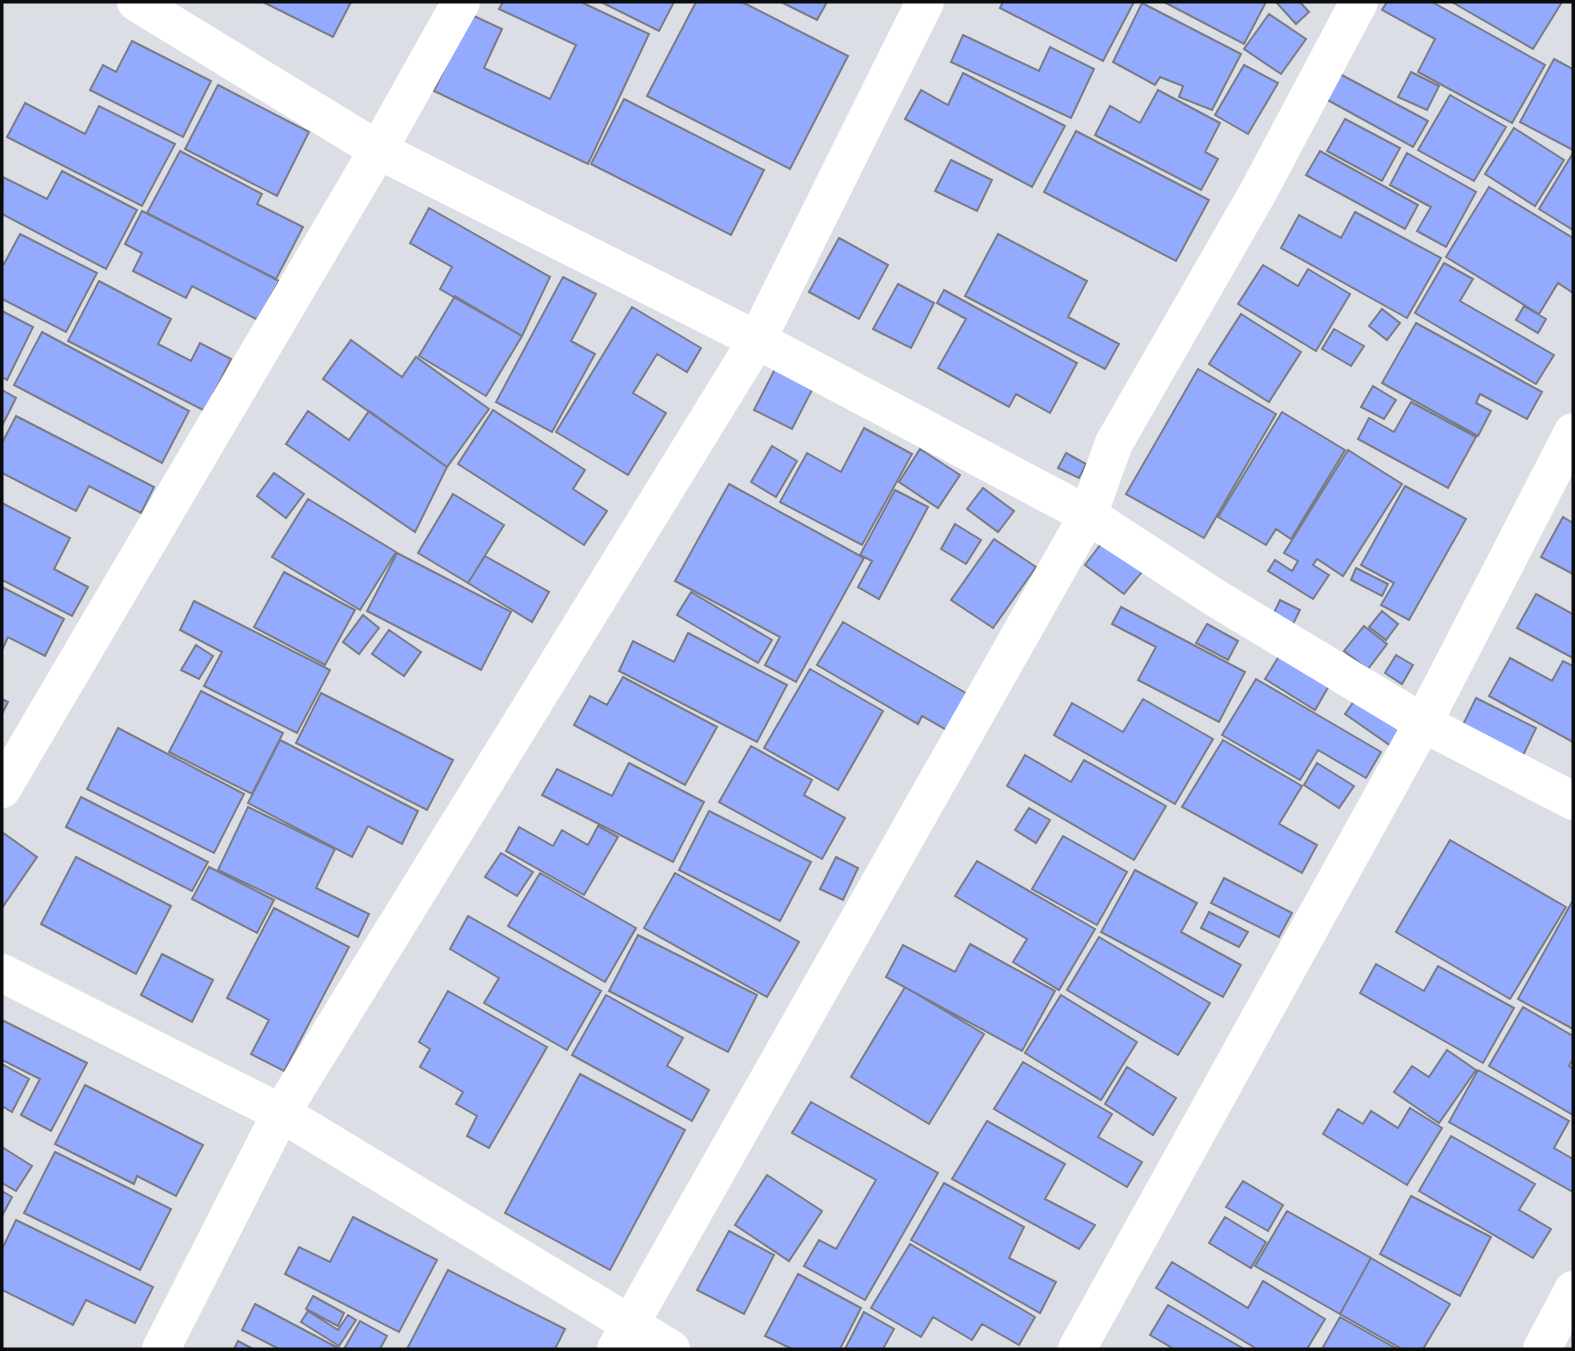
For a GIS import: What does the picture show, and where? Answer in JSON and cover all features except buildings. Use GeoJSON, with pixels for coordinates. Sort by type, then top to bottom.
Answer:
{"type":"FeatureCollection","features":[{"type":"Feature","properties":{"kind":"street"},"geometry":{"type":"LineString","coordinates":[[136,2],[378,150],[757,340],[1088,515],[1217,598],[1423,723],[1573,802]]}},
{"type":"Feature","properties":{"kind":"street"},"geometry":{"type":"LineString","coordinates":[[2,789],[378,150],[461,2]]}},
{"type":"Feature","properties":{"kind":"street"},"geometry":{"type":"LineString","coordinates":[[161,1349],[281,1113],[757,340],[925,2]]}},
{"type":"Feature","properties":{"kind":"street"},"geometry":{"type":"LineString","coordinates":[[623,1337],[1088,515],[1114,443],[1257,194],[1359,2]]}},
{"type":"Feature","properties":{"kind":"street"},"geometry":{"type":"LineString","coordinates":[[1076,1349],[1423,723],[1573,432]]}},
{"type":"Feature","properties":{"kind":"street"},"geometry":{"type":"LineString","coordinates":[[2,973],[281,1113],[623,1337],[671,1349]]}},
{"type":"Feature","properties":{"kind":"street"},"geometry":{"type":"LineString","coordinates":[[1542,1349],[1573,1290]]}}]}
